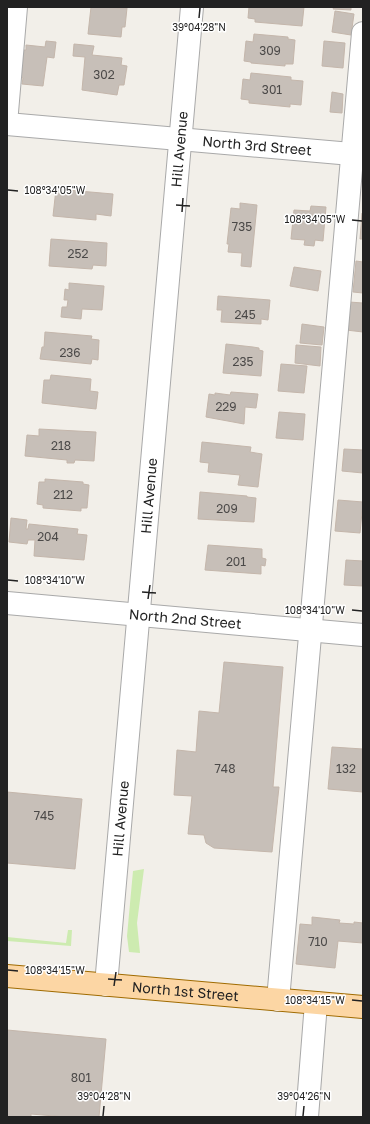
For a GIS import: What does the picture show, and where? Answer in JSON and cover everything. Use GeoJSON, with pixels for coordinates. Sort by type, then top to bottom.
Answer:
{"type":"FeatureCollection","features":[{"type":"Feature","properties":{"kind":"main road","name":"North 1st Street"},"geometry":{"type":"LineString","coordinates":[[7,976],[363,1007]]}},
{"type":"Feature","properties":{"kind":"street"},"geometry":{"type":"LineString","coordinates":[[7,112],[16,7]]}},
{"type":"Feature","properties":{"kind":"street","name":"Hill Avenue"},"geometry":{"type":"LineString","coordinates":[[106,985],[192,7]]}},
{"type":"Feature","properties":{"kind":"street"},"geometry":{"type":"LineString","coordinates":[[278,1000],[310,630],[357,155],[363,33]]}},
{"type":"Feature","properties":{"kind":"street","name":"North 3rd Street"},"geometry":{"type":"LineString","coordinates":[[7,124],[357,155]]}},
{"type":"Feature","properties":{"kind":"street","name":"North 2nd Street"},"geometry":{"type":"LineString","coordinates":[[7,603],[363,634]]}},
{"type":"Feature","properties":{"kind":"street"},"geometry":{"type":"LineString","coordinates":[[307,1117],[316,1003]]}},
{"type":"Feature","properties":{"kind":"green space"},"geometry":{"type":"Polygon","coordinates":[[[144,869],[137,923],[140,953],[129,952],[127,936],[133,871],[144,869]]]}},
{"type":"Feature","properties":{"kind":"green space"},"geometry":{"type":"Polygon","coordinates":[[[68,930],[72,930],[71,946],[7,941],[7,937],[66,943],[68,930]]]}},
{"type":"Feature","properties":{"kind":"building"},"geometry":{"type":"Polygon","coordinates":[[[91,7],[127,8],[125,27],[122,27],[121,37],[88,34],[91,7]]]}},
{"type":"Feature","properties":{"kind":"building"},"geometry":{"type":"Polygon","coordinates":[[[249,7],[304,7],[302,26],[255,22],[255,19],[248,18],[249,7]]]}},
{"type":"Feature","properties":{"kind":"building"},"geometry":{"type":"Polygon","coordinates":[[[334,7],[351,7],[351,10],[333,9],[334,7]]]}},
{"type":"Feature","properties":{"kind":"building"},"geometry":{"type":"Polygon","coordinates":[[[335,11],[354,14],[351,35],[332,32],[335,11]]]}},
{"type":"Feature","properties":{"kind":"building"},"geometry":{"type":"Polygon","coordinates":[[[254,34],[288,37],[288,39],[295,40],[293,64],[285,64],[285,66],[244,61],[246,41],[253,42],[254,34]]]}},
{"type":"Feature","properties":{"kind":"building"},"geometry":{"type":"Polygon","coordinates":[[[46,41],[56,42],[54,58],[47,57],[43,86],[22,84],[23,78],[21,77],[24,50],[26,50],[26,45],[45,47],[46,41]]]}},
{"type":"Feature","properties":{"kind":"building"},"geometry":{"type":"Polygon","coordinates":[[[324,41],[345,43],[343,68],[322,66],[324,41]]]}},
{"type":"Feature","properties":{"kind":"building"},"geometry":{"type":"Polygon","coordinates":[[[74,44],[94,46],[92,55],[122,58],[121,65],[127,66],[124,85],[119,85],[117,95],[82,90],[85,57],[73,56],[74,44]]]}},
{"type":"Feature","properties":{"kind":"building"},"geometry":{"type":"Polygon","coordinates":[[[251,73],[291,77],[291,80],[303,81],[301,105],[290,104],[290,107],[249,103],[249,100],[241,99],[243,79],[250,80],[251,73]]]}},
{"type":"Feature","properties":{"kind":"building"},"geometry":{"type":"Polygon","coordinates":[[[332,92],[343,94],[342,113],[330,112],[332,92]]]}},
{"type":"Feature","properties":{"kind":"building"},"geometry":{"type":"Polygon","coordinates":[[[56,189],[113,194],[111,216],[96,214],[96,220],[53,216],[56,189]]]}},
{"type":"Feature","properties":{"kind":"building"},"geometry":{"type":"Polygon","coordinates":[[[240,203],[257,205],[251,267],[241,266],[242,253],[228,252],[229,244],[227,244],[231,208],[240,209],[240,203]]]}},
{"type":"Feature","properties":{"kind":"building"},"geometry":{"type":"Polygon","coordinates":[[[311,206],[326,207],[323,241],[315,240],[314,246],[304,245],[305,240],[291,239],[294,210],[310,211],[311,206]]]}},
{"type":"Feature","properties":{"kind":"building"},"geometry":{"type":"Polygon","coordinates":[[[362,213],[363,239],[360,239],[362,213]]]}},
{"type":"Feature","properties":{"kind":"building"},"geometry":{"type":"Polygon","coordinates":[[[51,239],[107,243],[106,266],[93,265],[92,269],[49,266],[51,239]]]}},
{"type":"Feature","properties":{"kind":"building"},"geometry":{"type":"Polygon","coordinates":[[[356,261],[363,262],[363,293],[353,292],[356,261]]]}},
{"type":"Feature","properties":{"kind":"building"},"geometry":{"type":"Polygon","coordinates":[[[294,267],[321,271],[318,291],[290,286],[294,267]]]}},
{"type":"Feature","properties":{"kind":"building"},"geometry":{"type":"Polygon","coordinates":[[[69,283],[104,286],[102,310],[82,309],[81,319],[61,317],[62,307],[67,307],[68,300],[64,300],[65,289],[69,290],[69,283]]]}},
{"type":"Feature","properties":{"kind":"building"},"geometry":{"type":"Polygon","coordinates":[[[218,296],[270,300],[268,320],[261,319],[261,324],[221,322],[222,310],[217,310],[218,296]]]}},
{"type":"Feature","properties":{"kind":"building"},"geometry":{"type":"Polygon","coordinates":[[[349,302],[363,303],[363,332],[346,330],[349,302]]]}},
{"type":"Feature","properties":{"kind":"building"},"geometry":{"type":"Polygon","coordinates":[[[302,324],[324,327],[322,345],[300,343],[302,324]]]}},
{"type":"Feature","properties":{"kind":"building"},"geometry":{"type":"Polygon","coordinates":[[[45,332],[92,336],[91,339],[99,340],[98,360],[92,359],[91,364],[40,359],[42,347],[44,347],[45,332]]]}},
{"type":"Feature","properties":{"kind":"building"},"geometry":{"type":"Polygon","coordinates":[[[226,344],[259,348],[259,350],[263,351],[261,376],[223,373],[226,344]]]}},
{"type":"Feature","properties":{"kind":"building"},"geometry":{"type":"Polygon","coordinates":[[[296,345],[321,347],[320,366],[295,363],[296,345]]]}},
{"type":"Feature","properties":{"kind":"building"},"geometry":{"type":"Polygon","coordinates":[[[281,364],[307,366],[304,393],[278,391],[281,364]]]}},
{"type":"Feature","properties":{"kind":"building"},"geometry":{"type":"Polygon","coordinates":[[[51,375],[91,379],[90,391],[98,392],[96,409],[42,403],[44,380],[50,380],[51,375]]]}},
{"type":"Feature","properties":{"kind":"building"},"geometry":{"type":"Polygon","coordinates":[[[231,392],[258,394],[256,408],[245,407],[244,424],[206,417],[209,394],[215,395],[215,393],[230,395],[231,392]]]}},
{"type":"Feature","properties":{"kind":"building"},"geometry":{"type":"Polygon","coordinates":[[[279,412],[305,414],[303,440],[276,438],[279,412]]]}},
{"type":"Feature","properties":{"kind":"building"},"geometry":{"type":"Polygon","coordinates":[[[39,429],[96,432],[94,461],[75,460],[74,463],[67,463],[67,460],[25,456],[27,435],[39,436],[39,429]]]}},
{"type":"Feature","properties":{"kind":"building"},"geometry":{"type":"Polygon","coordinates":[[[202,442],[251,447],[250,452],[262,454],[258,487],[238,485],[240,475],[208,472],[209,463],[200,462],[202,442]]]}},
{"type":"Feature","properties":{"kind":"building"},"geometry":{"type":"Polygon","coordinates":[[[344,449],[363,450],[363,473],[342,471],[344,449]]]}},
{"type":"Feature","properties":{"kind":"building"},"geometry":{"type":"Polygon","coordinates":[[[45,479],[83,482],[83,484],[89,485],[87,508],[81,508],[81,511],[43,508],[43,505],[37,504],[39,482],[45,482],[45,479]]]}},
{"type":"Feature","properties":{"kind":"building"},"geometry":{"type":"Polygon","coordinates":[[[200,492],[256,498],[254,522],[198,519],[200,492]]]}},
{"type":"Feature","properties":{"kind":"building"},"geometry":{"type":"Polygon","coordinates":[[[338,500],[363,502],[360,533],[335,531],[338,500]]]}},
{"type":"Feature","properties":{"kind":"building"},"geometry":{"type":"Polygon","coordinates":[[[11,518],[27,520],[26,529],[28,529],[29,524],[78,529],[77,534],[87,535],[84,560],[34,556],[35,540],[28,540],[27,544],[9,542],[11,518]]]}},
{"type":"Feature","properties":{"kind":"building"},"geometry":{"type":"Polygon","coordinates":[[[208,545],[262,549],[262,558],[266,559],[265,566],[261,565],[261,574],[205,570],[208,545]]]}},
{"type":"Feature","properties":{"kind":"building"},"geometry":{"type":"Polygon","coordinates":[[[346,560],[363,561],[363,586],[344,585],[346,560]]]}},
{"type":"Feature","properties":{"kind":"building"},"geometry":{"type":"Polygon","coordinates":[[[224,662],[283,667],[273,787],[279,787],[272,852],[214,848],[206,843],[204,835],[188,834],[192,796],[174,795],[177,750],[196,752],[199,711],[219,713],[224,662]]]}},
{"type":"Feature","properties":{"kind":"building"},"geometry":{"type":"Polygon","coordinates":[[[332,747],[363,749],[363,792],[328,789],[332,747]]]}},
{"type":"Feature","properties":{"kind":"building"},"geometry":{"type":"Polygon","coordinates":[[[7,792],[82,799],[75,869],[7,863],[7,792]]]}},
{"type":"Feature","properties":{"kind":"building"},"geometry":{"type":"Polygon","coordinates":[[[312,917],[340,920],[339,923],[363,923],[363,943],[338,941],[335,968],[296,964],[300,924],[312,925],[312,917]]]}},
{"type":"Feature","properties":{"kind":"building"},"geometry":{"type":"Polygon","coordinates":[[[7,1030],[106,1039],[99,1117],[66,1117],[31,1114],[31,1117],[7,1117],[7,1030]]]}}]}
